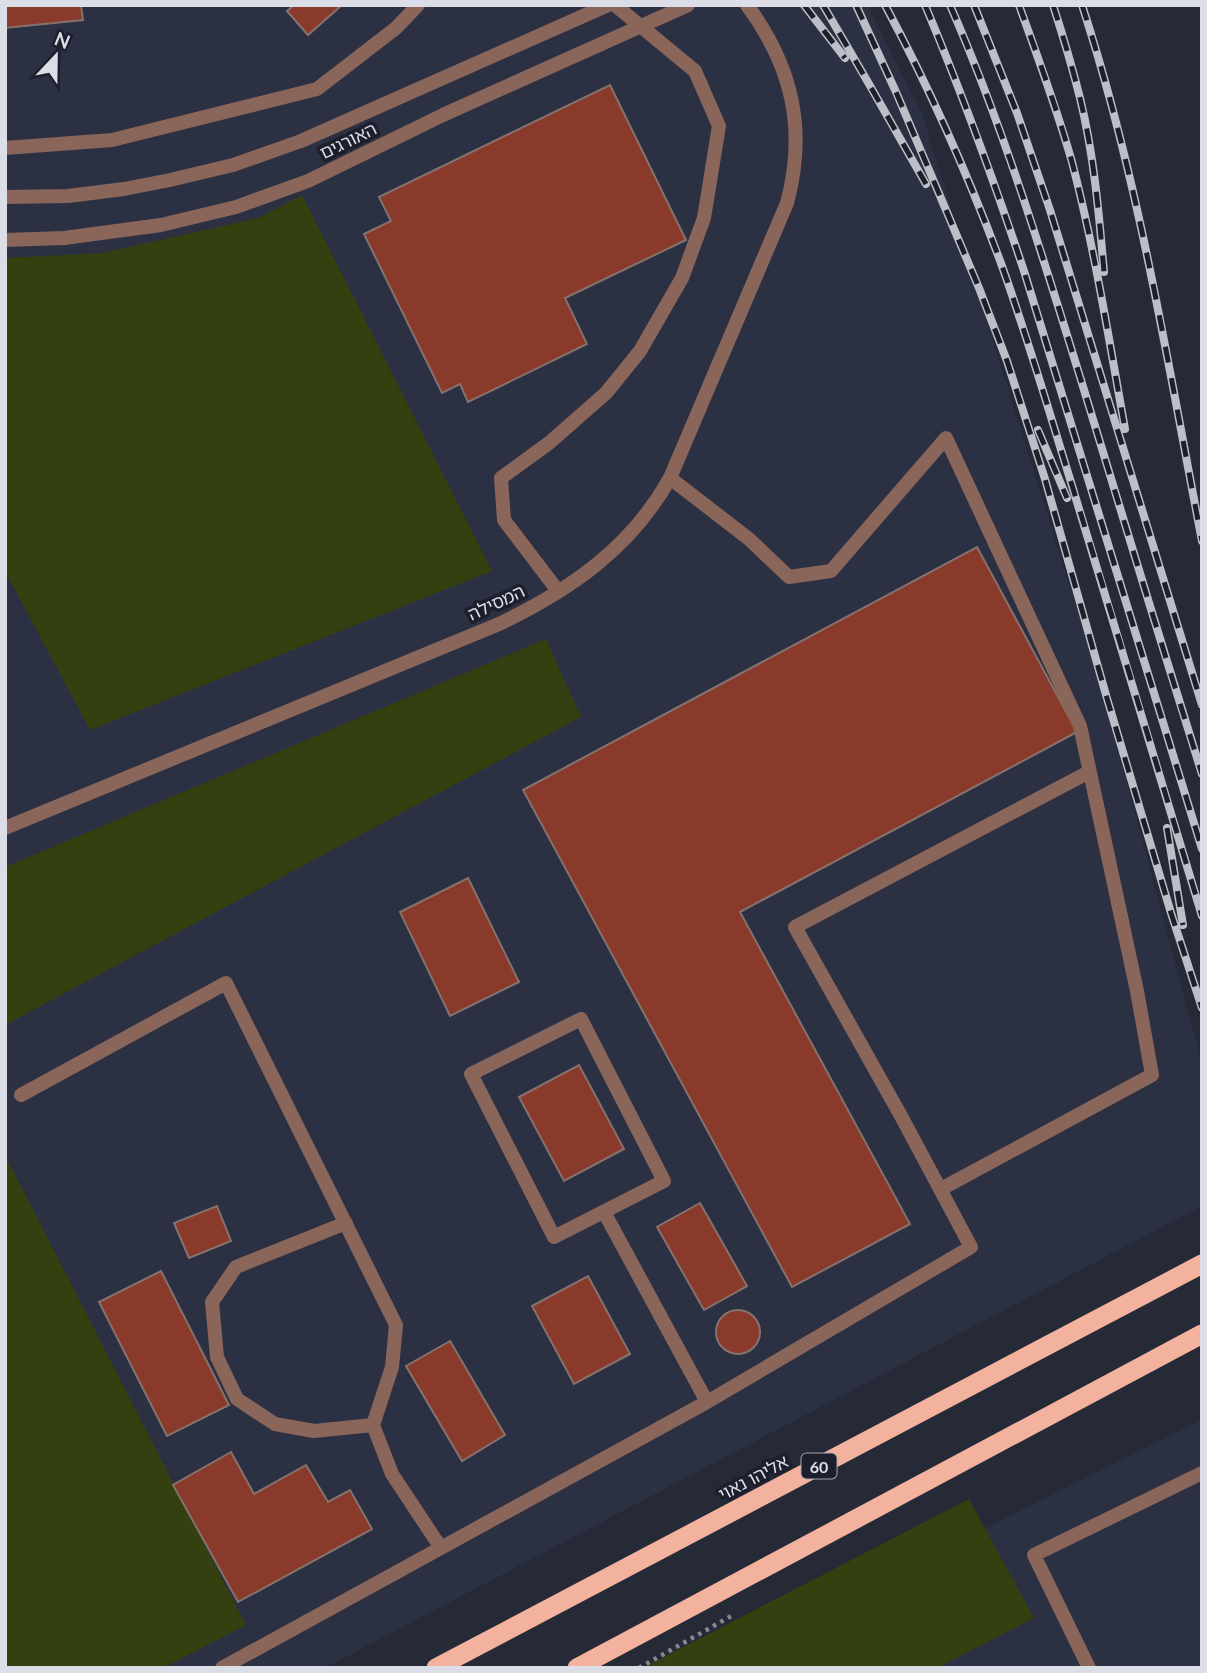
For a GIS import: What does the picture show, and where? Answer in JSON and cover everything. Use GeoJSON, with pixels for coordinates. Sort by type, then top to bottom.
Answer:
{"type":"FeatureCollection","features":[{"type":"Feature","properties":{"kind":"highway","name":"אליהו נאוי"},"geometry":{"type":"LineString","coordinates":[[436,1668],[1202,1265]]}},
{"type":"Feature","properties":{"kind":"highway"},"geometry":{"type":"LineString","coordinates":[[576,1668],[1202,1334]]}},
{"type":"Feature","properties":{"kind":"street"},"geometry":{"type":"LineString","coordinates":[[5,148],[113,140],[317,89],[396,28],[418,5]]}},
{"type":"Feature","properties":{"kind":"street","name":"האורגים"},"geometry":{"type":"LineString","coordinates":[[5,197],[68,196],[170,180],[233,165],[301,142],[608,5]]}},
{"type":"Feature","properties":{"kind":"street"},"geometry":{"type":"LineString","coordinates":[[558,591],[504,520],[501,478],[549,443],[607,393],[640,351],[682,278],[704,218],[719,127],[695,71],[614,5]]}},
{"type":"Feature","properties":{"kind":"street","name":"האורגים"},"geometry":{"type":"LineString","coordinates":[[5,240],[64,238],[161,225],[236,207],[307,181],[445,114],[688,5]]}},
{"type":"Feature","properties":{"kind":"street","name":"המסילה"},"geometry":{"type":"LineString","coordinates":[[5,828],[499,624],[558,591],[596,565],[630,534],[652,507],[670,478],[787,203],[792,184],[797,128],[790,91],[775,52],[747,5]]}},
{"type":"Feature","properties":{"kind":"street"},"geometry":{"type":"LineString","coordinates":[[670,478],[749,539],[789,577],[831,571],[946,438],[1080,726],[1137,991],[1152,1075],[941,1189]]}},
{"type":"Feature","properties":{"kind":"street"},"geometry":{"type":"LineString","coordinates":[[222,1668],[707,1402],[971,1247],[795,927],[1090,772]]}},
{"type":"Feature","properties":{"kind":"street"},"geometry":{"type":"LineString","coordinates":[[21,1095],[226,983],[396,1325],[392,1367],[373,1425],[393,1474],[441,1548]]}},
{"type":"Feature","properties":{"kind":"street"},"geometry":{"type":"LineString","coordinates":[[581,1019],[664,1181],[604,1212],[554,1237],[471,1074],[581,1019]]}},
{"type":"Feature","properties":{"kind":"street"},"geometry":{"type":"LineString","coordinates":[[604,1212],[707,1402]]}},
{"type":"Feature","properties":{"kind":"street"},"geometry":{"type":"LineString","coordinates":[[346,1223],[236,1267],[212,1302],[217,1357],[237,1399],[275,1424],[314,1431],[373,1425]]}},
{"type":"Feature","properties":{"kind":"street"},"geometry":{"type":"LineString","coordinates":[[1089,1668],[1034,1555],[1202,1473]]}},
{"type":"Feature","properties":{"kind":"shaded area"},"geometry":{"type":"Polygon","coordinates":[[[5,5],[867,5],[921,111],[1101,686],[1202,1063],[1202,1206],[325,1668],[5,1668],[5,5]]]}},
{"type":"Feature","properties":{"kind":"shaded area"},"geometry":{"type":"Polygon","coordinates":[[[1202,1419],[1202,1668],[709,1668],[1202,1419]]]}},
{"type":"Feature","properties":{"kind":"green space"},"geometry":{"type":"Polygon","coordinates":[[[302,195],[492,571],[90,730],[5,571],[5,258],[102,253],[258,218],[302,195]]]}},
{"type":"Feature","properties":{"kind":"green space"},"geometry":{"type":"Polygon","coordinates":[[[546,639],[581,717],[5,1025],[5,867],[546,639]]]}},
{"type":"Feature","properties":{"kind":"green space"},"geometry":{"type":"Polygon","coordinates":[[[5,1155],[246,1625],[163,1668],[5,1668],[5,1155]]]}},
{"type":"Feature","properties":{"kind":"green space"},"geometry":{"type":"Polygon","coordinates":[[[969,1499],[1034,1618],[937,1668],[643,1668],[969,1499]]]}},
{"type":"Feature","properties":{"kind":"building"},"geometry":{"type":"Polygon","coordinates":[[[5,5],[81,5],[83,20],[5,28],[5,5]]]}},
{"type":"Feature","properties":{"kind":"building"},"geometry":{"type":"Polygon","coordinates":[[[294,5],[342,5],[308,35],[287,11],[294,5]]]}},
{"type":"Feature","properties":{"kind":"building"},"geometry":{"type":"Polygon","coordinates":[[[610,85],[686,240],[565,298],[587,344],[468,402],[460,384],[442,393],[364,234],[391,221],[379,197],[610,85]]]}},
{"type":"Feature","properties":{"kind":"building"},"geometry":{"type":"Polygon","coordinates":[[[977,547],[1077,732],[740,912],[910,1224],[792,1287],[523,790],[977,547]]]}},
{"type":"Feature","properties":{"kind":"building"},"geometry":{"type":"Polygon","coordinates":[[[468,878],[519,982],[450,1016],[400,912],[468,878]]]}},
{"type":"Feature","properties":{"kind":"building"},"geometry":{"type":"Polygon","coordinates":[[[579,1065],[624,1149],[564,1181],[519,1097],[579,1065]]]}},
{"type":"Feature","properties":{"kind":"building"},"geometry":{"type":"Polygon","coordinates":[[[700,1203],[747,1286],[704,1310],[657,1227],[700,1203]]]}},
{"type":"Feature","properties":{"kind":"building"},"geometry":{"type":"Polygon","coordinates":[[[217,1206],[231,1241],[189,1258],[174,1223],[217,1206]]]}},
{"type":"Feature","properties":{"kind":"building"},"geometry":{"type":"Polygon","coordinates":[[[161,1271],[229,1405],[167,1436],[99,1302],[161,1271]]]}},
{"type":"Feature","properties":{"kind":"building"},"geometry":{"type":"Polygon","coordinates":[[[588,1276],[630,1354],[574,1384],[532,1306],[588,1276]]]}},
{"type":"Feature","properties":{"kind":"building"},"geometry":{"type":"Polygon","coordinates":[[[738,1310],[747,1311],[754,1316],[759,1323],[759,1341],[754,1348],[747,1353],[738,1354],[729,1353],[722,1348],[717,1341],[716,1332],[717,1323],[722,1316],[729,1311],[738,1310]]]}},
{"type":"Feature","properties":{"kind":"building"},"geometry":{"type":"Polygon","coordinates":[[[450,1341],[505,1435],[462,1461],[406,1366],[450,1341]]]}},
{"type":"Feature","properties":{"kind":"building"},"geometry":{"type":"Polygon","coordinates":[[[231,1452],[254,1494],[306,1465],[328,1502],[350,1490],[372,1529],[238,1602],[173,1485],[231,1452]]]}},
{"type":"Feature","properties":{"kind":"railway"},"geometry":{"type":"LineString","coordinates":[[804,5],[845,58]]}},
{"type":"Feature","properties":{"kind":"railway"},"geometry":{"type":"LineString","coordinates":[[823,5],[926,184]]}},
{"type":"Feature","properties":{"kind":"railway"},"geometry":{"type":"LineString","coordinates":[[856,5],[896,92],[1007,361],[1045,479],[1106,695],[1202,1008]]}},
{"type":"Feature","properties":{"kind":"railway"},"geometry":{"type":"LineString","coordinates":[[885,5],[948,134],[1011,292],[1087,533],[1202,916]]}},
{"type":"Feature","properties":{"kind":"railway"},"geometry":{"type":"LineString","coordinates":[[925,5],[977,137],[1024,271],[1202,849]]}},
{"type":"Feature","properties":{"kind":"railway"},"geometry":{"type":"LineString","coordinates":[[950,5],[987,97],[1036,238],[1202,774]]}},
{"type":"Feature","properties":{"kind":"railway"},"geometry":{"type":"LineString","coordinates":[[974,5],[1017,113],[1050,210],[1202,705]]}},
{"type":"Feature","properties":{"kind":"railway"},"geometry":{"type":"LineString","coordinates":[[1019,5],[1072,162],[1095,262],[1125,429]]}},
{"type":"Feature","properties":{"kind":"railway"},"geometry":{"type":"LineString","coordinates":[[1053,5],[1085,119],[1104,272]]}},
{"type":"Feature","properties":{"kind":"railway"},"geometry":{"type":"LineString","coordinates":[[1082,5],[1120,137],[1136,204],[1202,541]]}},
{"type":"Feature","properties":{"kind":"railway"},"geometry":{"type":"LineString","coordinates":[[1038,430],[1067,498]]}},
{"type":"Feature","properties":{"kind":"railway"},"geometry":{"type":"LineString","coordinates":[[1167,828],[1183,925]]}}]}
